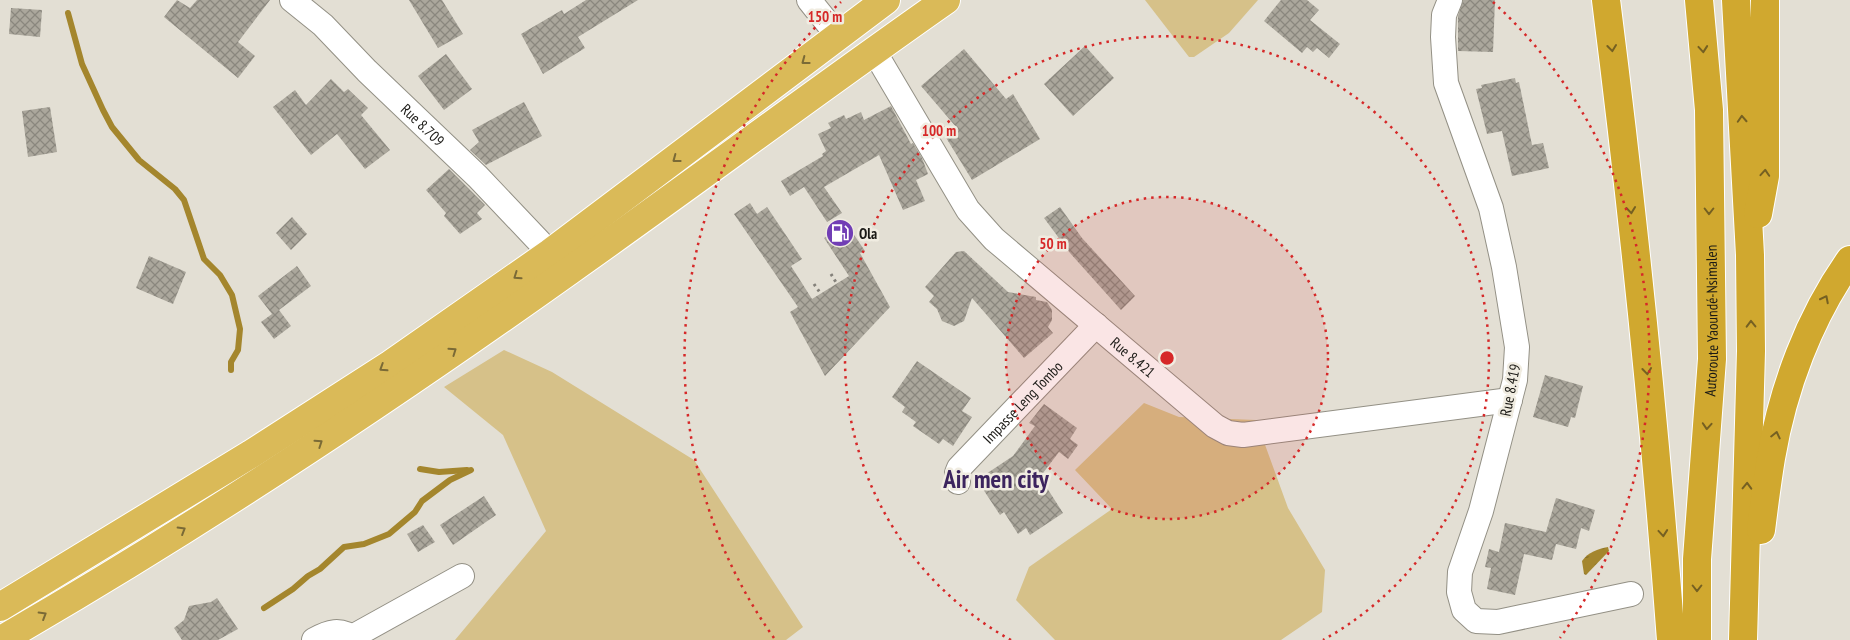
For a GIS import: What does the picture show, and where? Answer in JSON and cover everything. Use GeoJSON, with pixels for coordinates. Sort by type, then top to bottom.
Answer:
{"type":"FeatureCollection","features":[{"type":"Feature","properties":{"kind":"highway"},"geometry":{"type":"LineString","coordinates":[[0,607],[251,454],[391,364],[550,253],[886,0]]}},
{"type":"Feature","properties":{"kind":"highway"},"geometry":{"type":"LineString","coordinates":[[16,637],[253,487],[416,377],[568,271],[946,0]]}},
{"type":"Feature","properties":{"kind":"highway"},"geometry":{"type":"LineString","coordinates":[[1606,0],[1626,161],[1672,640]]}},
{"type":"Feature","properties":{"kind":"highway","name":"Autoroute Yaoundé-Nsimalen"},"geometry":{"type":"LineString","coordinates":[[1697,640],[1697,559],[1712,359],[1709,110],[1699,0]]}},
{"type":"Feature","properties":{"kind":"highway"},"geometry":{"type":"LineString","coordinates":[[1736,0],[1750,255],[1751,351],[1743,640]]}},
{"type":"Feature","properties":{"kind":"highway"},"geometry":{"type":"LineString","coordinates":[[1750,255],[1765,176],[1765,0]]}},
{"type":"Feature","properties":{"kind":"highway"},"geometry":{"type":"LineString","coordinates":[[1752,640],[1760,537],[1770,466],[1784,402],[1804,341],[1835,281],[1850,260]]}},
{"type":"Feature","properties":{"kind":"street","name":"Rue 8.709"},"geometry":{"type":"LineString","coordinates":[[292,0],[323,25],[367,71],[478,177],[550,253]]}},
{"type":"Feature","properties":{"kind":"street"},"geometry":{"type":"LineString","coordinates":[[809,0],[838,36]]}},
{"type":"Feature","properties":{"kind":"street","name":"Rue 8.419"},"geometry":{"type":"LineString","coordinates":[[1450,0],[1444,15],[1443,37],[1446,83],[1491,208],[1504,268],[1517,347],[1515,380],[1510,400],[1481,511],[1460,572],[1459,592],[1464,610],[1476,622],[1498,622],[1631,594]]}},
{"type":"Feature","properties":{"kind":"street","name":"Rue 8.421"},"geometry":{"type":"LineString","coordinates":[[874,51],[968,210],[994,239],[1216,426],[1228,433],[1243,435],[1510,400]]}},
{"type":"Feature","properties":{"kind":"street","name":"Impasse Leng Tombo"},"geometry":{"type":"LineString","coordinates":[[958,482],[957,473],[959,468],[1096,325]]}},
{"type":"Feature","properties":{"kind":"street"},"geometry":{"type":"LineString","coordinates":[[314,640],[331,631],[342,632],[354,639],[462,576]]}},
{"type":"Feature","properties":{"kind":"path"},"geometry":{"type":"LineString","coordinates":[[831,274],[837,284]]}},
{"type":"Feature","properties":{"kind":"path"},"geometry":{"type":"LineString","coordinates":[[814,284],[821,294]]}},
{"type":"Feature","properties":{"kind":"shaded area"},"geometry":{"type":"Polygon","coordinates":[[[1145,0],[1258,0],[1229,33],[1194,57],[1189,57],[1145,0]]]}},
{"type":"Feature","properties":{"kind":"shaded area"},"geometry":{"type":"Polygon","coordinates":[[[504,350],[552,372],[694,460],[803,627],[786,640],[455,640],[546,531],[503,435],[444,387],[504,350]]]}},
{"type":"Feature","properties":{"kind":"shaded area"},"geometry":{"type":"Polygon","coordinates":[[[1144,403],[1179,417],[1256,420],[1288,508],[1325,570],[1322,612],[1281,640],[1055,640],[1016,600],[1029,567],[1112,509],[1075,470],[1144,403]]]}},
{"type":"Feature","properties":{"kind":"water"},"geometry":{"type":"Polygon","coordinates":[[[1608,547],[1609,551],[1586,575],[1584,574],[1582,561],[1584,558],[1594,551],[1608,547]]]}},
{"type":"Feature","properties":{"kind":"building"},"geometry":{"type":"Polygon","coordinates":[[[177,0],[190,8],[197,0],[270,0],[238,42],[255,56],[238,78],[164,17],[177,0]]]}},
{"type":"Feature","properties":{"kind":"building"},"geometry":{"type":"Polygon","coordinates":[[[409,0],[442,0],[463,34],[438,48],[409,0]]]}},
{"type":"Feature","properties":{"kind":"building"},"geometry":{"type":"Polygon","coordinates":[[[586,0],[638,0],[578,37],[585,48],[543,74],[521,34],[562,10],[564,14],[586,0]]]}},
{"type":"Feature","properties":{"kind":"building"},"geometry":{"type":"Polygon","coordinates":[[[1281,0],[1307,0],[1319,10],[1310,20],[1340,44],[1329,58],[1317,48],[1313,52],[1307,47],[1302,53],[1264,21],[1281,0]]]}},
{"type":"Feature","properties":{"kind":"building"},"geometry":{"type":"Polygon","coordinates":[[[1463,0],[1495,0],[1493,52],[1458,51],[1458,16],[1463,0]]]}},
{"type":"Feature","properties":{"kind":"building"},"geometry":{"type":"Polygon","coordinates":[[[11,8],[42,10],[40,37],[9,34],[11,8]]]}},
{"type":"Feature","properties":{"kind":"building"},"geometry":{"type":"Polygon","coordinates":[[[1085,46],[1114,78],[1073,116],[1044,84],[1085,46]]]}},
{"type":"Feature","properties":{"kind":"building"},"geometry":{"type":"Polygon","coordinates":[[[964,49],[1006,99],[1013,94],[1040,139],[972,180],[945,136],[957,128],[921,86],[964,49]]]}},
{"type":"Feature","properties":{"kind":"building"},"geometry":{"type":"Polygon","coordinates":[[[446,54],[472,89],[444,110],[418,76],[446,54]]]}},
{"type":"Feature","properties":{"kind":"building"},"geometry":{"type":"Polygon","coordinates":[[[1515,78],[1516,83],[1519,82],[1532,145],[1543,143],[1549,168],[1512,176],[1502,131],[1487,134],[1476,89],[1482,88],[1481,85],[1515,78]]]}},
{"type":"Feature","properties":{"kind":"building"},"geometry":{"type":"Polygon","coordinates":[[[331,79],[344,92],[348,89],[368,108],[361,115],[390,150],[365,169],[337,134],[311,155],[273,107],[295,90],[306,105],[331,79]]]}},
{"type":"Feature","properties":{"kind":"building"},"geometry":{"type":"Polygon","coordinates":[[[524,102],[542,136],[486,165],[470,150],[479,142],[472,130],[524,102]]]}},
{"type":"Feature","properties":{"kind":"building"},"geometry":{"type":"Polygon","coordinates":[[[891,106],[911,144],[913,143],[922,158],[928,174],[916,180],[925,201],[903,210],[879,155],[824,187],[842,213],[827,222],[804,187],[790,196],[781,181],[823,156],[822,154],[826,151],[818,134],[831,128],[828,123],[844,115],[846,119],[861,112],[864,120],[891,106]]]}},
{"type":"Feature","properties":{"kind":"building"},"geometry":{"type":"Polygon","coordinates":[[[50,107],[57,152],[28,157],[22,111],[50,107]]]}},
{"type":"Feature","properties":{"kind":"building"},"geometry":{"type":"Polygon","coordinates":[[[449,169],[485,205],[477,213],[482,219],[460,234],[444,216],[446,213],[426,190],[449,169]]]}},
{"type":"Feature","properties":{"kind":"building"},"geometry":{"type":"Polygon","coordinates":[[[750,203],[757,214],[767,207],[802,259],[791,266],[812,299],[849,276],[824,238],[846,223],[865,251],[860,253],[890,307],[825,376],[790,312],[798,307],[734,214],[750,203]]]}},
{"type":"Feature","properties":{"kind":"building"},"geometry":{"type":"Polygon","coordinates":[[[1060,207],[1082,238],[1135,296],[1121,310],[1070,253],[1044,218],[1060,207]]]}},
{"type":"Feature","properties":{"kind":"building"},"geometry":{"type":"Polygon","coordinates":[[[292,217],[307,234],[291,250],[276,233],[292,217]]]}},
{"type":"Feature","properties":{"kind":"building"},"geometry":{"type":"Polygon","coordinates":[[[964,251],[1008,292],[1036,297],[1036,300],[1047,302],[1052,310],[1052,320],[1048,327],[1053,333],[1024,358],[972,298],[964,321],[954,326],[942,321],[937,309],[929,302],[934,296],[925,287],[956,252],[964,251]]]}},
{"type":"Feature","properties":{"kind":"building"},"geometry":{"type":"Polygon","coordinates":[[[149,256],[186,272],[173,304],[136,288],[149,256]]]}},
{"type":"Feature","properties":{"kind":"building"},"geometry":{"type":"Polygon","coordinates":[[[297,266],[311,286],[279,310],[291,326],[274,339],[261,322],[272,314],[258,296],[297,266]]]}},
{"type":"Feature","properties":{"kind":"building"},"geometry":{"type":"Polygon","coordinates":[[[917,361],[971,398],[962,411],[972,417],[953,446],[943,439],[939,444],[913,426],[916,422],[902,412],[905,407],[892,397],[917,361]]]}},
{"type":"Feature","properties":{"kind":"building"},"geometry":{"type":"Polygon","coordinates":[[[1545,375],[1583,386],[1575,418],[1571,417],[1568,427],[1533,417],[1545,375]]]}},
{"type":"Feature","properties":{"kind":"building"},"geometry":{"type":"Polygon","coordinates":[[[1044,404],[1077,428],[1070,439],[1078,445],[1068,459],[1059,452],[1040,477],[1063,513],[1030,535],[1026,528],[1018,534],[1004,512],[1000,515],[977,480],[1013,456],[1035,426],[1029,423],[1044,404]]]}},
{"type":"Feature","properties":{"kind":"building"},"geometry":{"type":"Polygon","coordinates":[[[484,496],[496,515],[453,545],[440,525],[484,496]]]}},
{"type":"Feature","properties":{"kind":"building"},"geometry":{"type":"Polygon","coordinates":[[[1556,498],[1595,510],[1589,531],[1581,528],[1576,549],[1556,544],[1552,560],[1524,554],[1515,595],[1487,589],[1491,568],[1485,567],[1489,549],[1499,552],[1505,523],[1546,532],[1556,498]]]}},
{"type":"Feature","properties":{"kind":"building"},"geometry":{"type":"Polygon","coordinates":[[[423,525],[435,542],[418,552],[407,534],[423,525]]]}},
{"type":"Feature","properties":{"kind":"building"},"geometry":{"type":"Polygon","coordinates":[[[217,598],[238,629],[218,640],[182,640],[174,628],[184,620],[189,606],[211,602],[217,598]]]}},
{"type":"Feature","properties":{"kind":"waterway"},"geometry":{"type":"LineString","coordinates":[[68,13],[82,64],[112,127],[139,160],[175,189],[184,200],[204,259],[220,275],[232,295],[240,329],[238,350],[231,362],[231,370]]}},
{"type":"Feature","properties":{"kind":"waterway"},"geometry":{"type":"LineString","coordinates":[[420,469],[439,472],[467,470]]}},
{"type":"Feature","properties":{"kind":"waterway"},"geometry":{"type":"LineString","coordinates":[[264,608],[320,569],[344,547],[364,544],[389,534],[415,512],[422,501],[450,480],[471,470]]}},
{"type":"Feature","properties":{"kind":"place","name":"Ola"},"geometry":{"type":"Point","coordinates":[840,233]}},
{"type":"Feature","properties":{"kind":"district","name":"Air men city"},"geometry":{"type":"Point","coordinates":[996,479]}}]}
